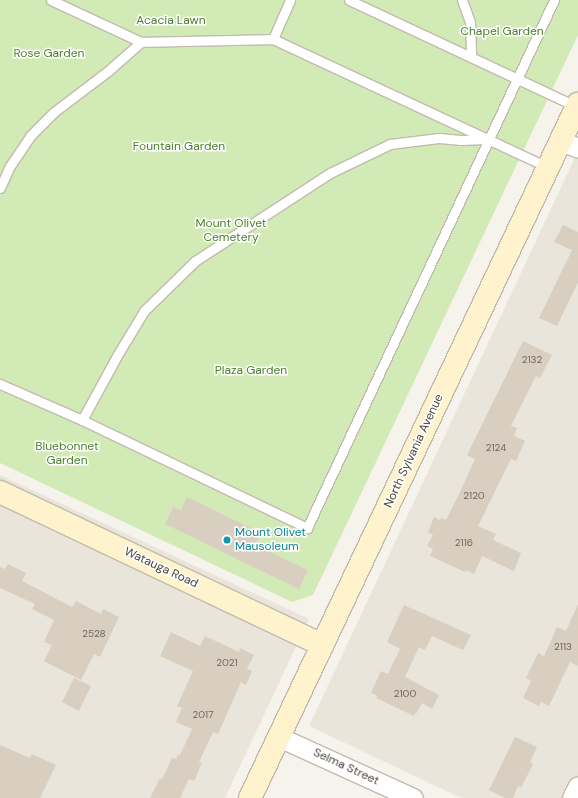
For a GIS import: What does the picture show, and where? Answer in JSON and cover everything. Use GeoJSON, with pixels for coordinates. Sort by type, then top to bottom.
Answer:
{"type":"FeatureCollection","features":[{"type":"Feature","properties":{"kind":"main road","name":"North Sylvania Avenue"},"geometry":{"type":"LineString","coordinates":[[250,798],[548,167],[570,144],[577,105]]}},
{"type":"Feature","properties":{"kind":"main road","name":"Watauga Road"},"geometry":{"type":"LineString","coordinates":[[0,492],[322,645]]}},
{"type":"Feature","properties":{"kind":"street","name":"Selma Street"},"geometry":{"type":"LineString","coordinates":[[279,737],[413,798]]}},
{"type":"Feature","properties":{"kind":"street"},"geometry":{"type":"LineString","coordinates":[[572,798],[578,786]]}},
{"type":"Feature","properties":{"kind":"lane"},"geometry":{"type":"LineString","coordinates":[[51,0],[141,42],[273,39],[548,167]]}},
{"type":"Feature","properties":{"kind":"lane"},"geometry":{"type":"LineString","coordinates":[[273,39],[290,0]]}},
{"type":"Feature","properties":{"kind":"lane"},"geometry":{"type":"LineString","coordinates":[[349,0],[577,105]]}},
{"type":"Feature","properties":{"kind":"lane"},"geometry":{"type":"LineString","coordinates":[[462,0],[470,22],[471,57]]}},
{"type":"Feature","properties":{"kind":"lane"},"geometry":{"type":"LineString","coordinates":[[0,384],[82,420],[307,528],[516,78],[554,0]]}},
{"type":"Feature","properties":{"kind":"lane"},"geometry":{"type":"LineString","coordinates":[[0,188],[10,166],[30,136],[54,112],[141,42]]}},
{"type":"Feature","properties":{"kind":"lane"},"geometry":{"type":"LineString","coordinates":[[82,420],[118,354],[144,311],[195,261],[330,173],[390,144],[439,138],[461,140],[488,139]]}},
{"type":"Feature","properties":{"kind":"shaded area"},"geometry":{"type":"Polygon","coordinates":[[[578,151],[578,798],[461,798],[309,726],[578,151]]]}},
{"type":"Feature","properties":{"kind":"shaded area"},"geometry":{"type":"Polygon","coordinates":[[[0,475],[309,619],[225,798],[0,798],[0,475]]]}},
{"type":"Feature","properties":{"kind":"green space","name":"Mount Olivet Cemetery"},"geometry":{"type":"Polygon","coordinates":[[[0,0],[578,0],[578,35],[313,595],[292,602],[0,463],[0,0]]]}},
{"type":"Feature","properties":{"kind":"building"},"geometry":{"type":"Polygon","coordinates":[[[563,225],[578,232],[578,282],[557,326],[539,318],[572,250],[554,242],[563,225]]]}},
{"type":"Feature","properties":{"kind":"building"},"geometry":{"type":"Polygon","coordinates":[[[523,341],[552,355],[540,378],[536,376],[511,426],[517,428],[514,436],[525,441],[516,461],[511,459],[478,526],[496,534],[493,540],[521,553],[514,571],[482,556],[474,574],[466,570],[465,572],[430,556],[433,549],[427,546],[433,535],[428,532],[434,517],[440,520],[441,518],[446,520],[460,492],[475,459],[467,455],[523,341]]]}},
{"type":"Feature","properties":{"kind":"building","name":"Mount Olivet Mausoleum"},"geometry":{"type":"Polygon","coordinates":[[[187,497],[261,533],[255,545],[308,570],[299,589],[165,524],[173,507],[181,510],[187,497]]]}},
{"type":"Feature","properties":{"kind":"building"},"geometry":{"type":"Polygon","coordinates":[[[8,564],[26,573],[22,581],[72,607],[76,601],[101,614],[103,609],[119,617],[100,657],[94,654],[81,680],[44,661],[52,645],[44,642],[54,620],[32,609],[35,604],[0,588],[0,567],[5,569],[8,564]]]}},
{"type":"Feature","properties":{"kind":"building"},"geometry":{"type":"Polygon","coordinates":[[[578,604],[578,666],[570,662],[549,706],[541,702],[539,706],[523,698],[531,681],[526,678],[538,653],[544,656],[557,627],[566,631],[578,604]]]}},
{"type":"Feature","properties":{"kind":"building"},"geometry":{"type":"Polygon","coordinates":[[[404,605],[471,635],[463,650],[432,636],[425,650],[419,647],[405,677],[439,695],[432,709],[422,703],[414,716],[376,698],[378,696],[371,693],[381,671],[388,674],[400,649],[387,642],[404,605]]]}},
{"type":"Feature","properties":{"kind":"building"},"geometry":{"type":"Polygon","coordinates":[[[171,632],[200,646],[205,636],[239,652],[240,648],[254,655],[247,669],[252,671],[246,685],[241,682],[218,734],[213,732],[199,762],[202,763],[194,781],[189,779],[180,798],[150,798],[160,778],[162,779],[172,758],[176,759],[178,755],[180,755],[192,729],[176,722],[182,708],[177,706],[193,671],[160,656],[171,632]]]}},
{"type":"Feature","properties":{"kind":"building"},"geometry":{"type":"Polygon","coordinates":[[[74,678],[91,686],[79,711],[62,702],[74,678]]]}},
{"type":"Feature","properties":{"kind":"building"},"geometry":{"type":"Polygon","coordinates":[[[515,737],[537,747],[530,762],[533,764],[521,788],[518,786],[513,798],[505,798],[489,790],[515,737]]]}},
{"type":"Feature","properties":{"kind":"building"},"geometry":{"type":"Polygon","coordinates":[[[0,745],[30,758],[32,754],[56,765],[40,798],[0,798],[0,745]]]}},
{"type":"Feature","properties":{"kind":"place","name":"Mount Olivet Mausoleum"},"geometry":{"type":"Point","coordinates":[227,540]}},
{"type":"Feature","properties":{"kind":"park label","name":"Acacia Lawn"},"geometry":{"type":"Point","coordinates":[171,21]}},
{"type":"Feature","properties":{"kind":"park label","name":"Chapel Garden"},"geometry":{"type":"Point","coordinates":[502,32]}},
{"type":"Feature","properties":{"kind":"park label","name":"Rose Garden"},"geometry":{"type":"Point","coordinates":[49,54]}},
{"type":"Feature","properties":{"kind":"park label","name":"Fountain Garden"},"geometry":{"type":"Point","coordinates":[179,147]}},
{"type":"Feature","properties":{"kind":"park label","name":"Plaza Garden"},"geometry":{"type":"Point","coordinates":[251,371]}},
{"type":"Feature","properties":{"kind":"park label","name":"Bluebonnet Garden"},"geometry":{"type":"Point","coordinates":[67,454]}}]}
